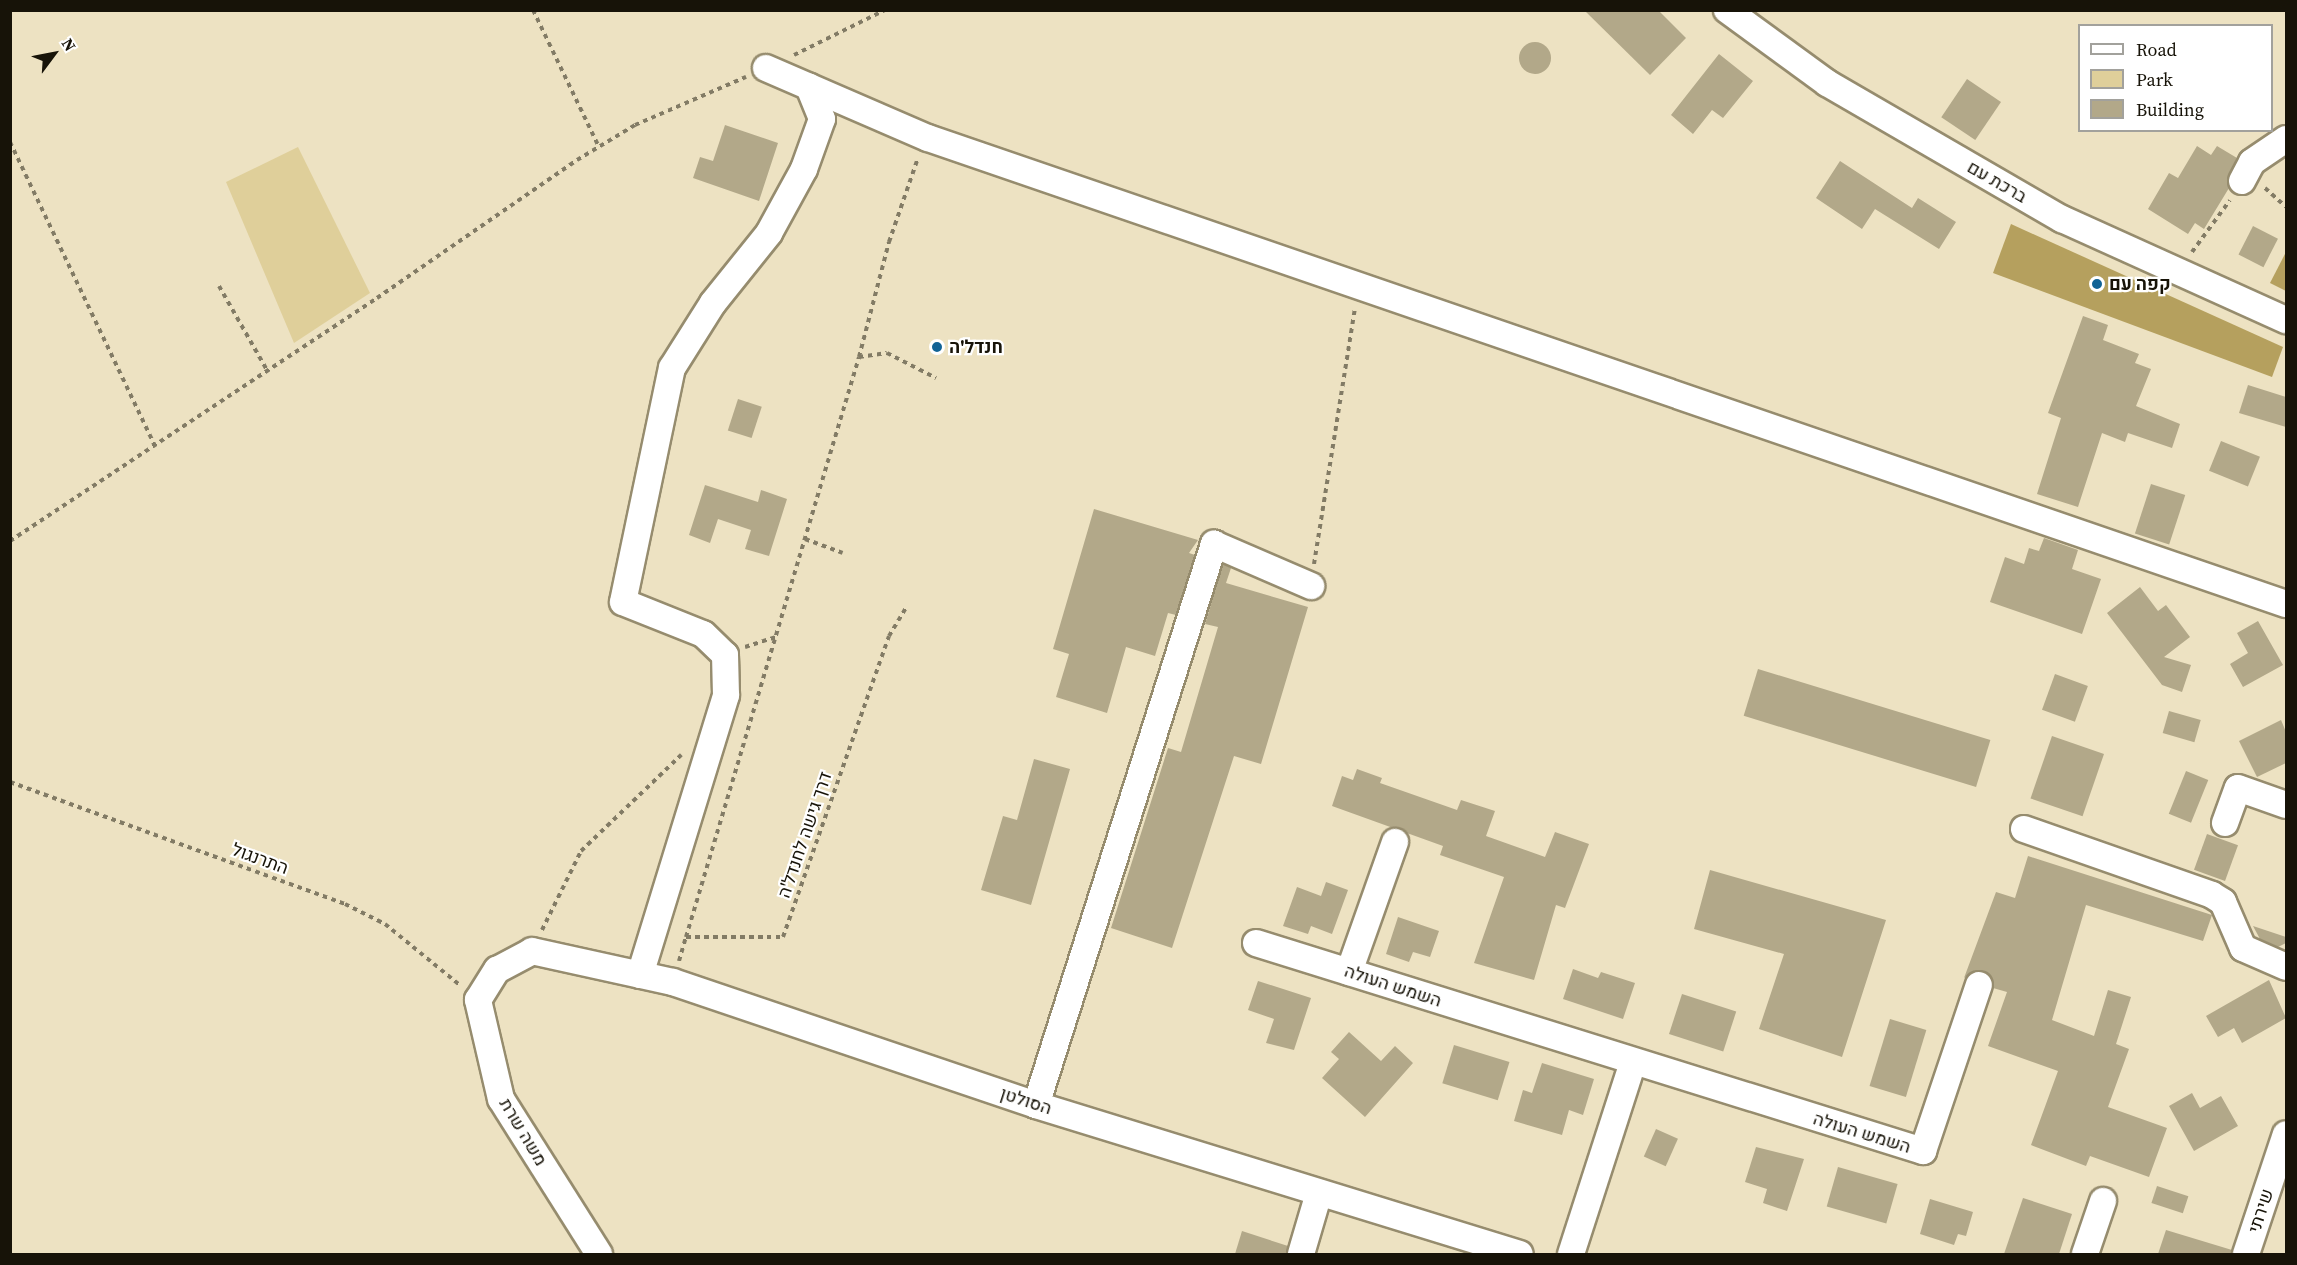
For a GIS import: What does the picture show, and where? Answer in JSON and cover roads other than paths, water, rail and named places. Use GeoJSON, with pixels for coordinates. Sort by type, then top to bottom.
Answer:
{"type":"FeatureCollection","features":[{"type":"Feature","properties":{"kind":"street","name":"ברכת עם"},"geometry":{"type":"LineString","coordinates":[[1728,10],[1827,83],[2062,219],[2286,320]]}},
{"type":"Feature","properties":{"kind":"street"},"geometry":{"type":"LineString","coordinates":[[766,68],[928,138],[1359,283],[2286,604]]}},
{"type":"Feature","properties":{"kind":"street"},"geometry":{"type":"LineString","coordinates":[[640,975],[726,695],[725,655],[703,633],[623,602],[672,368],[713,303],[769,233],[804,169],[822,118],[809,87]]}},
{"type":"Feature","properties":{"kind":"street"},"geometry":{"type":"LineString","coordinates":[[2242,181],[2252,162],[2286,140]]}},
{"type":"Feature","properties":{"kind":"street"},"geometry":{"type":"LineString","coordinates":[[1036,1105],[1215,543],[1311,586]]}},
{"type":"Feature","properties":{"kind":"street"},"geometry":{"type":"LineString","coordinates":[[2225,823],[2238,788],[2286,806]]}},
{"type":"Feature","properties":{"kind":"street"},"geometry":{"type":"LineString","coordinates":[[2024,830],[2212,895],[2223,902],[2243,948],[2286,967]]}},
{"type":"Feature","properties":{"kind":"street"},"geometry":{"type":"LineString","coordinates":[[1349,972],[1395,842]]}},
{"type":"Feature","properties":{"kind":"street","name":"השמש העולה"},"geometry":{"type":"LineString","coordinates":[[1256,943],[1923,1151],[1979,985]]}},
{"type":"Feature","properties":{"kind":"street","name":"הסולטן"},"geometry":{"type":"LineString","coordinates":[[478,1000],[497,970],[532,951],[673,982],[1036,1105],[1520,1254]]}},
{"type":"Feature","properties":{"kind":"street","name":"משה שרת"},"geometry":{"type":"LineString","coordinates":[[478,1000],[501,1099],[599,1254]]}},
{"type":"Feature","properties":{"kind":"street"},"geometry":{"type":"LineString","coordinates":[[1571,1254],[1633,1062]]}},
{"type":"Feature","properties":{"kind":"street","name":"שירתי"},"geometry":{"type":"LineString","coordinates":[[2246,1254],[2286,1134]]}},
{"type":"Feature","properties":{"kind":"street"},"geometry":{"type":"LineString","coordinates":[[1301,1254],[1319,1193]]}},
{"type":"Feature","properties":{"kind":"street"},"geometry":{"type":"LineString","coordinates":[[2085,1254],[2103,1201]]}},
{"type":"Feature","properties":{"kind":"place","name":"קפה עם"},"geometry":{"type":"Point","coordinates":[2097,284]}},
{"type":"Feature","properties":{"kind":"place","name":"חנדל'ה"},"geometry":{"type":"Point","coordinates":[937,347]}}]}
